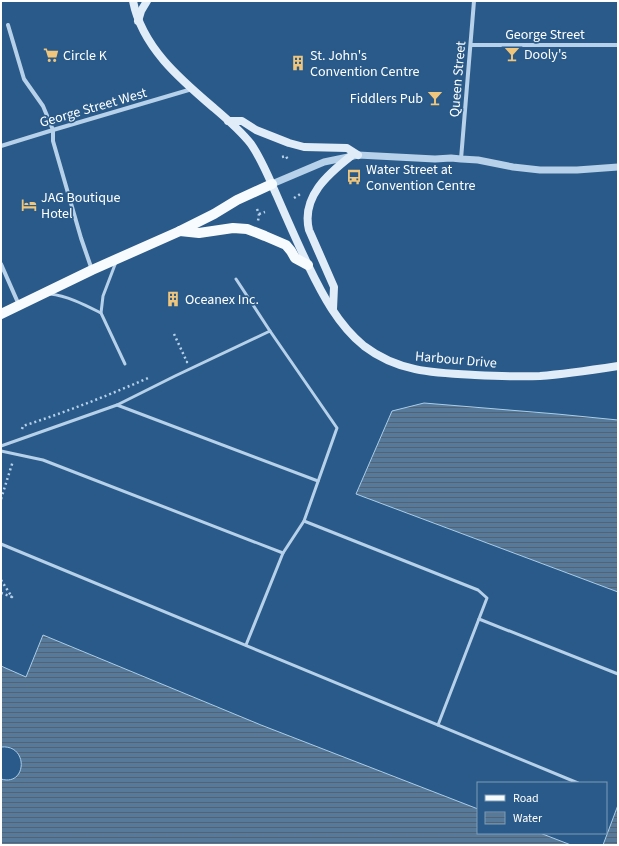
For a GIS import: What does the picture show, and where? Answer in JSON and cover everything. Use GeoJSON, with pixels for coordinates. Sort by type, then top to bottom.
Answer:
{"type":"FeatureCollection","features":[{"type":"Feature","properties":{"kind":"main road","name":"Harbour Drive"},"geometry":{"type":"LineString","coordinates":[[133,1],[138,20],[158,52],[192,89],[251,144],[261,160],[319,287],[332,310],[363,345],[377,355],[393,363],[410,368],[452,374],[540,376],[618,366]]}},
{"type":"Feature","properties":{"kind":"main road"},"geometry":{"type":"LineString","coordinates":[[138,20],[148,1]]}},
{"type":"Feature","properties":{"kind":"main road"},"geometry":{"type":"LineString","coordinates":[[228,121],[242,121],[256,130],[289,143],[304,147],[347,148],[355,155],[326,177],[319,186],[311,202],[308,215],[309,230],[334,287],[332,310]]}},
{"type":"Feature","properties":{"kind":"main road"},"geometry":{"type":"LineString","coordinates":[[1,314],[92,270],[180,231],[214,214],[237,200],[272,184]]}},
{"type":"Feature","properties":{"kind":"main road"},"geometry":{"type":"LineString","coordinates":[[180,231],[199,234],[233,228],[247,229],[286,246],[295,258],[308,265]]}},
{"type":"Feature","properties":{"kind":"street","name":"Queen Street"},"geometry":{"type":"LineString","coordinates":[[461,159],[474,1]]}},
{"type":"Feature","properties":{"kind":"street"},"geometry":{"type":"LineString","coordinates":[[8,25],[24,78],[43,106],[53,130],[53,141],[81,238],[92,270]]}},
{"type":"Feature","properties":{"kind":"street","name":"George Street"},"geometry":{"type":"LineString","coordinates":[[471,45],[618,45]]}},
{"type":"Feature","properties":{"kind":"street","name":"George Street West"},"geometry":{"type":"LineString","coordinates":[[1,146],[192,89]]}},
{"type":"Feature","properties":{"kind":"street"},"geometry":{"type":"LineString","coordinates":[[272,184],[324,162],[355,155],[478,160],[513,167],[540,170],[577,170],[618,167]]}},
{"type":"Feature","properties":{"kind":"street"},"geometry":{"type":"LineString","coordinates":[[1,264],[19,305]]}},
{"type":"Feature","properties":{"kind":"lane"},"geometry":{"type":"LineString","coordinates":[[117,259],[103,296],[101,313],[125,364]]}},
{"type":"Feature","properties":{"kind":"lane"},"geometry":{"type":"LineString","coordinates":[[236,279],[337,428],[304,521],[284,554],[246,645]]}},
{"type":"Feature","properties":{"kind":"lane"},"geometry":{"type":"LineString","coordinates":[[44,293],[59,295],[81,303],[101,313]]}},
{"type":"Feature","properties":{"kind":"lane"},"geometry":{"type":"LineString","coordinates":[[1,446],[117,406],[175,376],[270,331]]}},
{"type":"Feature","properties":{"kind":"lane"},"geometry":{"type":"LineString","coordinates":[[117,406],[318,481]]}},
{"type":"Feature","properties":{"kind":"lane"},"geometry":{"type":"LineString","coordinates":[[1,450],[43,460],[284,554]]}},
{"type":"Feature","properties":{"kind":"lane"},"geometry":{"type":"LineString","coordinates":[[304,521],[478,590],[488,598],[438,725]]}},
{"type":"Feature","properties":{"kind":"lane"},"geometry":{"type":"LineString","coordinates":[[1,544],[576,782]]}},
{"type":"Feature","properties":{"kind":"lane"},"geometry":{"type":"LineString","coordinates":[[479,619],[618,674]]}},
{"type":"Feature","properties":{"kind":"path"},"geometry":{"type":"LineString","coordinates":[[282,157],[286,156],[288,160]]}},
{"type":"Feature","properties":{"kind":"path"},"geometry":{"type":"LineString","coordinates":[[294,198],[303,192]]}},
{"type":"Feature","properties":{"kind":"path"},"geometry":{"type":"LineString","coordinates":[[257,209],[259,214],[258,221]]}},
{"type":"Feature","properties":{"kind":"path"},"geometry":{"type":"LineString","coordinates":[[259,214],[264,212]]}},
{"type":"Feature","properties":{"kind":"path"},"geometry":{"type":"LineString","coordinates":[[1,580],[12,597],[1,593]]}},
{"type":"Feature","properties":{"kind":"water"},"geometry":{"type":"Polygon","coordinates":[[[424,403],[618,420],[618,592],[356,494],[392,411],[424,403]]]}},
{"type":"Feature","properties":{"kind":"water"},"geometry":{"type":"Polygon","coordinates":[[[43,635],[261,725],[477,809],[477,834],[543,834],[571,845],[1,845],[1,779],[10,780],[16,777],[20,772],[21,765],[20,758],[16,752],[10,748],[1,747],[1,666],[26,677],[43,635]]]}},
{"type":"Feature","properties":{"kind":"water"},"geometry":{"type":"Polygon","coordinates":[[[618,805],[618,845],[603,845],[618,805]]]}},
{"type":"Feature","properties":{"kind":"place","name":"Dooly's"},"geometry":{"type":"Point","coordinates":[512,54]}},
{"type":"Feature","properties":{"kind":"place","name":"Circle K"},"geometry":{"type":"Point","coordinates":[51,55]}},
{"type":"Feature","properties":{"kind":"place","name":"St. John's Convention Centre"},"geometry":{"type":"Point","coordinates":[298,63]}},
{"type":"Feature","properties":{"kind":"place","name":"Fiddlers Pub"},"geometry":{"type":"Point","coordinates":[435,98]}},
{"type":"Feature","properties":{"kind":"place","name":"Water Street at Convention Centre"},"geometry":{"type":"Point","coordinates":[354,177]}},
{"type":"Feature","properties":{"kind":"place","name":"JAG Boutique Hotel"},"geometry":{"type":"Point","coordinates":[29,205]}},
{"type":"Feature","properties":{"kind":"place","name":"Oceanex Inc."},"geometry":{"type":"Point","coordinates":[173,299]}}]}
